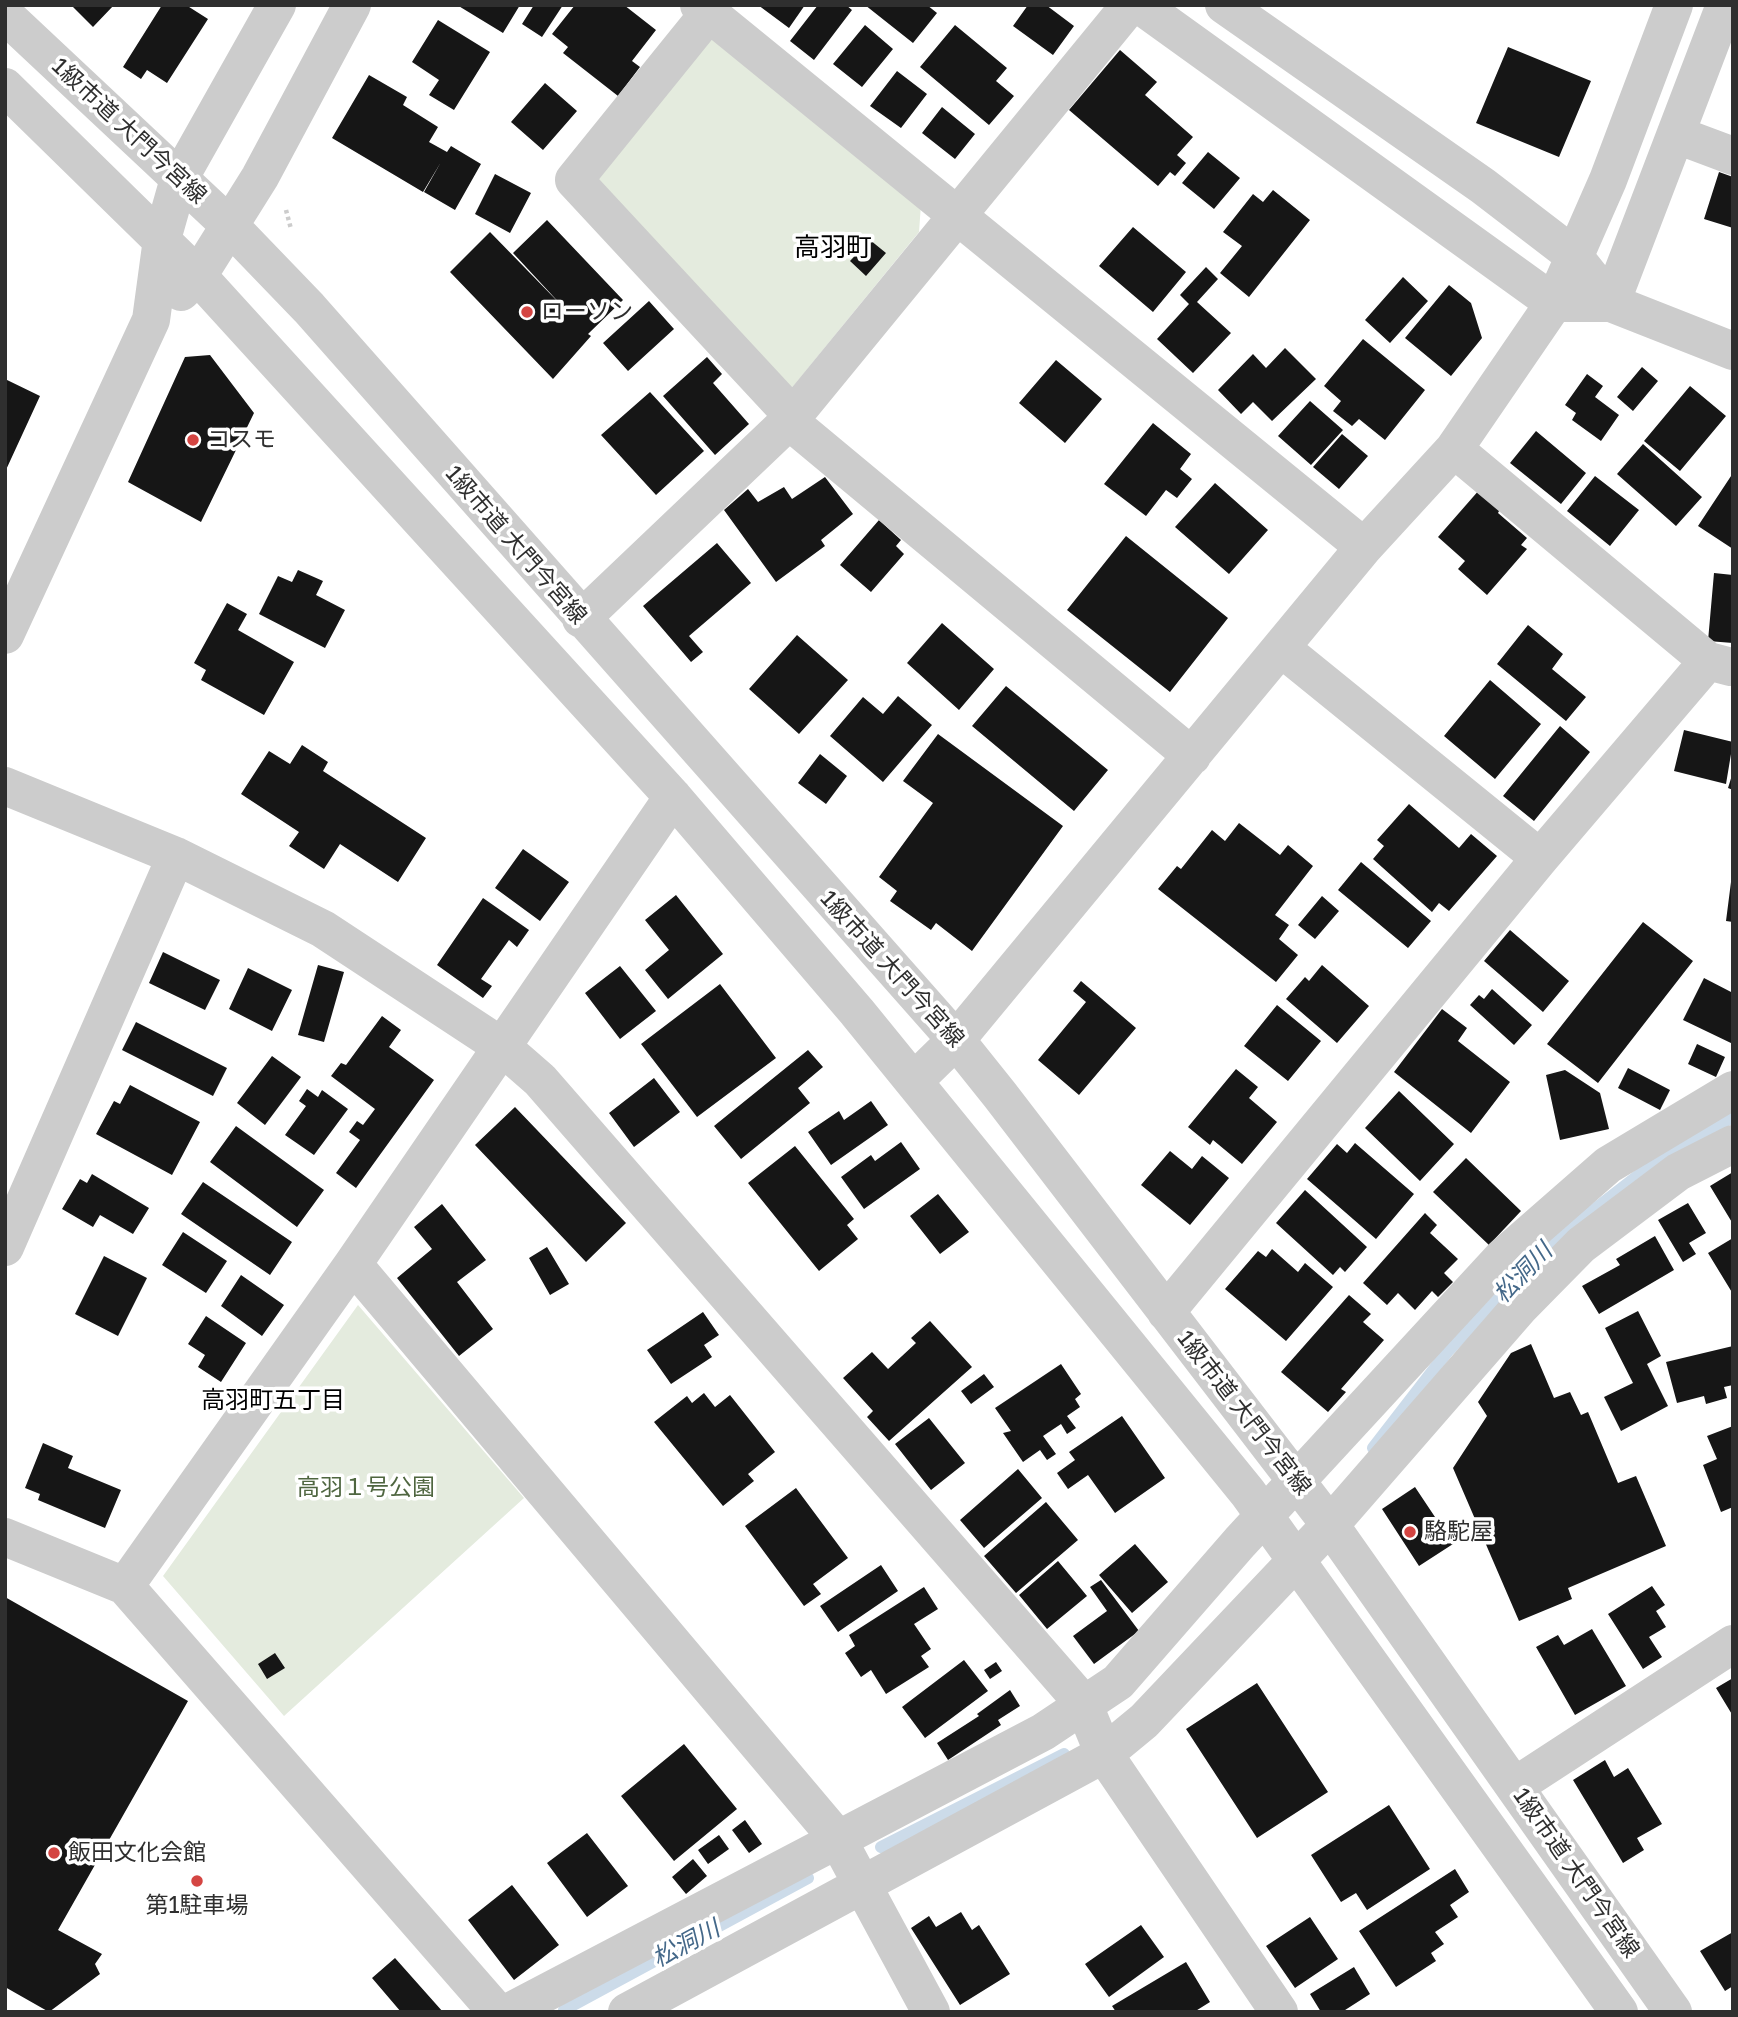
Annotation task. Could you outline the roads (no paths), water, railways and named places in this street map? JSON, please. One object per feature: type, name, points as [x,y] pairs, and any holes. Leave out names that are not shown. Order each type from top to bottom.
[{"type":"street","points":[[5,635],[151,320],[162,239],[179,179],[277,5]]},
{"type":"street","points":[[151,320],[198,276],[230,226],[352,5]]},
{"type":"street","points":[[581,619],[791,418],[1130,5]]},
{"type":"street","points":[[1140,5],[1553,303],[1611,303],[1733,351]]},
{"type":"street","points":[[1224,5],[1483,186],[1573,255],[1611,303]]},
{"type":"street","points":[[914,1081],[956,1040],[1364,547],[1454,449],[1553,303],[1608,180],[1674,5]]},
{"type":"street","points":[[1611,303],[1725,5]]},
{"type":"street","points":[[1192,756],[791,418],[574,180],[704,9],[1364,547]]},
{"type":"street","name":"1級市道 大門今宮線","points":[[5,15],[230,226],[309,308],[581,619],[956,1040],[1330,1525],[1673,2012]]},
{"type":"street","points":[[5,87],[198,276],[673,797],[914,1081],[1248,1493],[1263,1518],[1619,2012]]},
{"type":"street","points":[[1677,135],[1733,156]]},
{"type":"street","points":[[1166,1312],[1540,858],[1721,664],[1454,449]]},
{"type":"street","points":[[1280,648],[1540,858]]},
{"type":"street","points":[[5,786],[176,856],[323,929],[501,1046],[540,1080],[1083,1703],[1104,1754],[1279,2012]]},
{"type":"street","points":[[125,1586],[353,1264],[673,797]]},
{"type":"street","points":[[5,1247],[176,856]]},
{"type":"street","points":[[533,2007],[836,1839],[1043,1732],[1118,1682],[1263,1518],[1504,1256],[1608,1165],[1733,1090]]},
{"type":"street","points":[[627,2012],[1104,1754],[1144,1721],[1330,1525],[1519,1308],[1581,1245],[1678,1172],[1733,1144]]},
{"type":"street","points":[[353,1264],[836,1839],[931,2012]]},
{"type":"street","points":[[5,1537],[125,1586],[497,2012]]},
{"type":"street","points":[[1515,1786],[1733,1644]]},
{"type":"waterway","name":"松洞川","points":[[1373,1448],[1448,1351],[1555,1240],[1671,1150],[1733,1117]]},
{"type":"waterway","name":"松洞川","points":[[881,1847],[1064,1754]]},
{"type":"waterway","name":"松洞川","points":[[564,2010],[808,1878]]},
{"type":"place","name":"ローソン","points":[[527,312]]},
{"type":"place","name":"コスモ","points":[[193,440]]},
{"type":"place","name":"駱駝屋","points":[[1410,1532]]},
{"type":"place","name":"飯田文化会館","points":[[54,1853]]},
{"type":"place","name":"第1駐車場","points":[[197,1881]]},
{"type":"district","name":"高羽町","points":[[833,248]]},
{"type":"district","name":"高羽町五丁目","points":[[273,1400]]},
{"type":"park label","name":"高羽１号公園","points":[[366,1488]]}]
